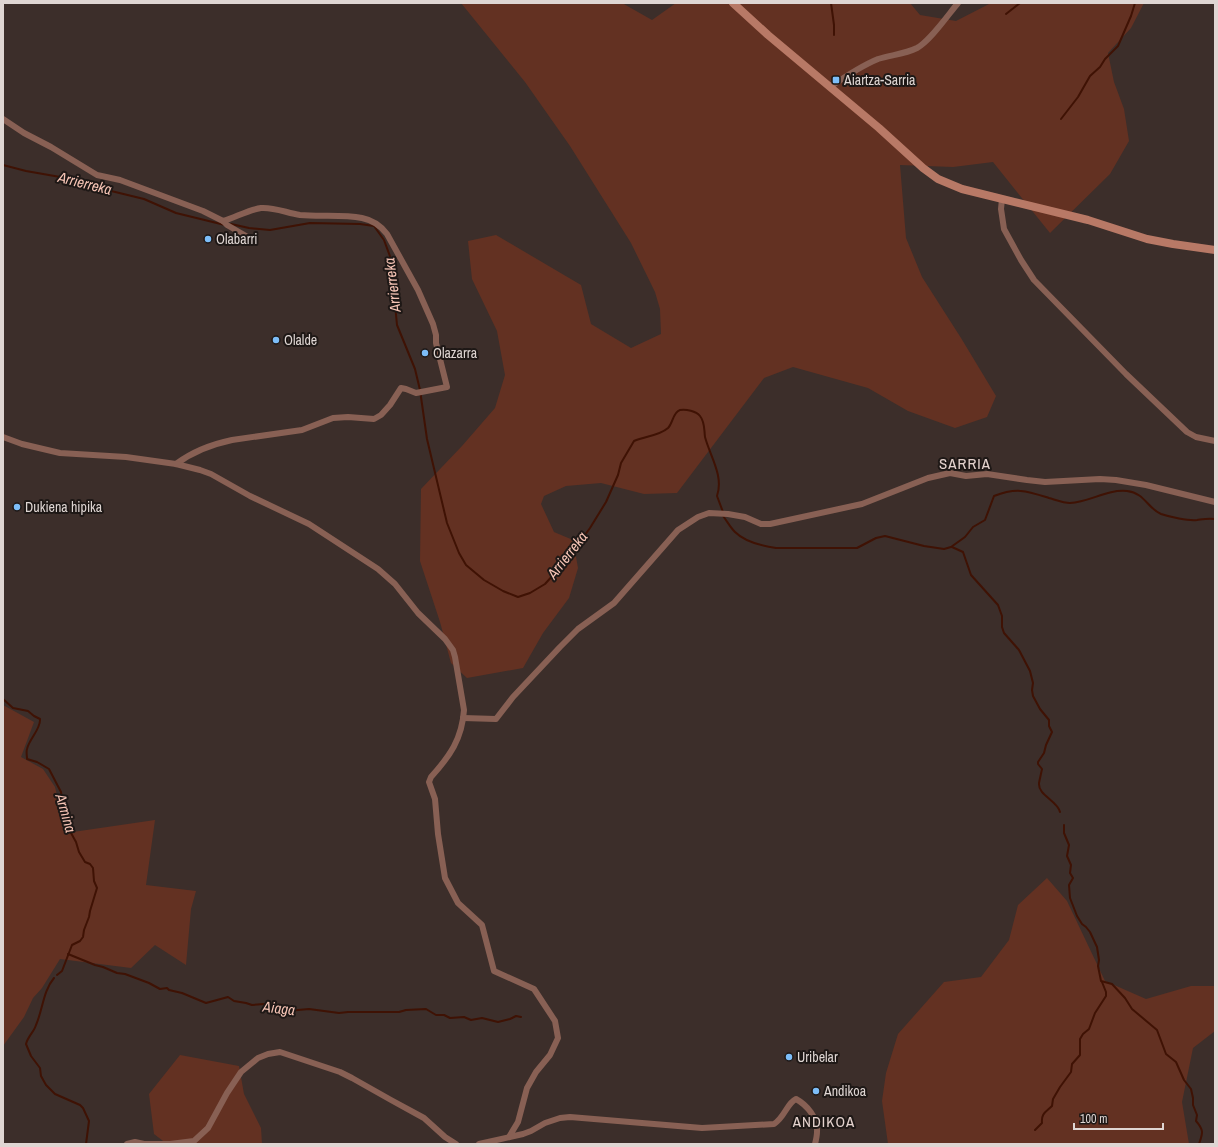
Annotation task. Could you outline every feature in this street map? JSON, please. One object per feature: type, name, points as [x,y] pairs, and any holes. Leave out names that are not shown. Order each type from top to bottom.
[{"type":"street","points":[[733,3],[768,35],[934,177],[948,184],[1088,220],[1157,241],[1215,250]]},
{"type":"street","points":[[830,87],[855,70],[878,59],[903,53],[918,47],[929,38],[958,3]]},
{"type":"street","points":[[3,119],[24,133],[51,147],[97,175],[120,180],[203,211],[246,236]]},
{"type":"street","points":[[1002,199],[1001,209],[1004,229],[1034,280],[1126,374],[1187,432],[1196,437],[1215,441]]},
{"type":"street","points":[[176,464],[186,456],[222,442],[302,430],[333,418],[355,417],[374,419],[381,416],[401,388],[416,392],[439,390],[447,387],[433,324],[418,290],[382,228],[374,222],[362,218],[299,214],[261,208],[222,221]]},
{"type":"street","points":[[3,437],[28,446],[60,453],[126,457],[176,464],[211,474],[250,496],[309,524],[368,562],[395,584],[411,606],[436,629],[453,650],[464,710],[464,718],[453,750],[431,777],[429,782],[435,799],[438,834],[445,878],[458,903],[482,925],[494,971],[534,989],[555,1021],[558,1038],[550,1055],[536,1072],[527,1088],[518,1122],[509,1137]]},
{"type":"street","points":[[464,718],[496,718],[512,697],[578,629],[614,603],[678,530],[698,517],[709,513],[717,515],[730,514],[745,517],[761,524],[770,524],[862,504],[928,478],[950,473],[966,476],[986,474],[1020,480],[1045,482],[1100,479],[1116,480],[1146,485],[1215,502]]},
{"type":"street","points":[[127,1144],[135,1142],[144,1144],[170,1144],[194,1141],[208,1128],[227,1093],[241,1072],[258,1058],[268,1054],[280,1052],[340,1072],[352,1078],[424,1118],[445,1137],[456,1144]]},
{"type":"street","points":[[479,1144],[531,1131],[545,1123],[560,1118],[702,1128],[774,1124],[780,1120],[792,1101],[796,1099],[808,1108],[815,1118],[817,1131],[815,1144]]},
{"type":"shaded area","points":[[461,3],[622,3],[652,20],[676,3],[910,3],[920,15],[956,21],[991,3],[1144,3],[1131,28],[1108,53],[1114,82],[1124,109],[1129,141],[1110,174],[1050,233],[993,162],[953,167],[900,165],[906,238],[922,277],[996,396],[987,417],[955,428],[908,411],[868,388],[793,367],[764,378],[677,493],[644,494],[601,483],[566,486],[544,496],[541,504],[554,532],[573,540],[578,568],[569,598],[543,633],[523,668],[467,678],[451,663],[440,622],[420,561],[421,489],[462,446],[495,408],[505,375],[497,331],[472,279],[468,241],[496,235],[581,285],[591,324],[631,348],[661,334],[660,309],[655,292],[631,243],[570,146],[525,82]]},
{"type":"shaded area","points":[[3,705],[34,722],[21,757],[43,769],[55,787],[66,833],[155,820],[146,885],[196,891],[191,909],[186,965],[155,945],[131,968],[60,959],[42,988],[33,998],[24,1017],[3,1046]]},
{"type":"shaded area","points":[[1047,878],[1067,901],[1105,981],[1146,999],[1191,986],[1215,986],[1215,1031],[1193,1048],[1182,1102],[1189,1144],[888,1144],[882,1101],[886,1073],[898,1034],[944,982],[981,977],[1009,940],[1018,905]]},
{"type":"shaded area","points":[[180,1055],[239,1066],[244,1094],[261,1128],[262,1144],[167,1144],[154,1134],[149,1094]]},
{"type":"waterway","points":[[831,3],[834,35]]},
{"type":"waterway","points":[[1006,14],[1020,3]]},
{"type":"waterway","points":[[1061,119],[1078,97],[1090,76],[1118,46],[1135,3]]},
{"type":"waterway","name":"Arrierreka","points":[[3,165],[26,171],[83,181],[103,189],[144,199],[176,213],[225,225]]},
{"type":"waterway","name":"Arrierreka","points":[[231,224],[249,228],[270,230],[310,223],[360,224],[374,226],[384,240],[391,259],[392,269],[390,288],[395,304],[397,325],[415,369],[420,390],[427,439],[447,523],[459,553],[466,565],[484,580],[503,591],[518,597],[530,593],[545,584],[565,562],[590,528],[606,502],[618,475],[621,463],[634,441],[664,431],[670,426],[676,413],[680,410],[688,410],[696,413],[703,421],[705,437],[718,474],[719,489],[717,496],[723,512]]},
{"type":"waterway","name":"Arrierreka","points":[[723,516],[733,530],[739,535],[760,545],[776,548],[857,548],[876,538],[885,536],[924,546],[944,549],[951,547],[965,537],[973,527],[985,520],[994,496],[1016,491],[1028,492],[1070,503],[1112,492],[1127,491],[1138,495],[1161,514],[1189,520],[1215,519]]},
{"type":"waterway","points":[[952,547],[963,552],[971,575],[998,605],[1002,616],[1002,627],[1004,633],[1019,650],[1030,671],[1033,683],[1033,696],[1040,709],[1049,720],[1049,726],[1052,732],[1044,753],[1038,762],[1042,769],[1039,787],[1044,795],[1055,804],[1060,812]]},
{"type":"waterway","name":"Armina","points":[[3,699],[13,708],[28,711],[40,719],[39,726],[28,745],[27,759],[37,762],[49,769],[61,792],[65,822],[85,862],[90,864],[93,868],[94,881],[97,888],[83,937],[80,941],[72,945],[62,971],[57,975]]},
{"type":"waterway","points":[[1064,825],[1064,833],[1069,845],[1067,856],[1071,865],[1070,873],[1073,878],[1069,885],[1070,898],[1077,916],[1090,932],[1097,947],[1099,960],[1098,966],[1101,981],[1112,984],[1125,998],[1132,1009],[1157,1030],[1166,1054],[1176,1062],[1184,1080],[1191,1089],[1193,1105],[1197,1115],[1196,1121],[1202,1132],[1199,1144]]},
{"type":"waterway","name":"Aiaga","points":[[68,954],[117,973],[125,974],[149,983],[160,989],[167,988],[206,1003],[228,997],[234,1001],[252,1005],[264,1004],[287,1011],[309,1009],[339,1013],[399,1012],[406,1010],[426,1009],[436,1015],[444,1015],[450,1018],[464,1017],[471,1020],[482,1018],[498,1022],[516,1016],[521,1017]]},
{"type":"waterway","name":"Armina","points":[[54,978],[45,994],[35,1027],[26,1044],[31,1056],[40,1068],[41,1076],[46,1085],[55,1094],[80,1105],[83,1108],[89,1121],[86,1144]]},
{"type":"waterway","points":[[1035,1130],[1042,1123],[1043,1115],[1052,1106],[1053,1099],[1071,1072],[1072,1064],[1080,1055],[1080,1039],[1089,1029],[1095,1013],[1106,996],[1102,982]]},
{"type":"place","name":"Aiartza-Sarria","points":[[836,80]]},
{"type":"place","name":"Olabarri","points":[[208,239]]},
{"type":"place","name":"Olalde","points":[[276,340]]},
{"type":"place","name":"Olazarra","points":[[425,353]]},
{"type":"place","name":"Dukiena hipika","points":[[17,507]]},
{"type":"place","name":"Uribelar","points":[[789,1057]]},
{"type":"place","name":"Andikoa","points":[[816,1091]]},
{"type":"district","name":"SARRIA","points":[[965,463]]},
{"type":"district","name":"ANDIKOA","points":[[824,1121]]}]
